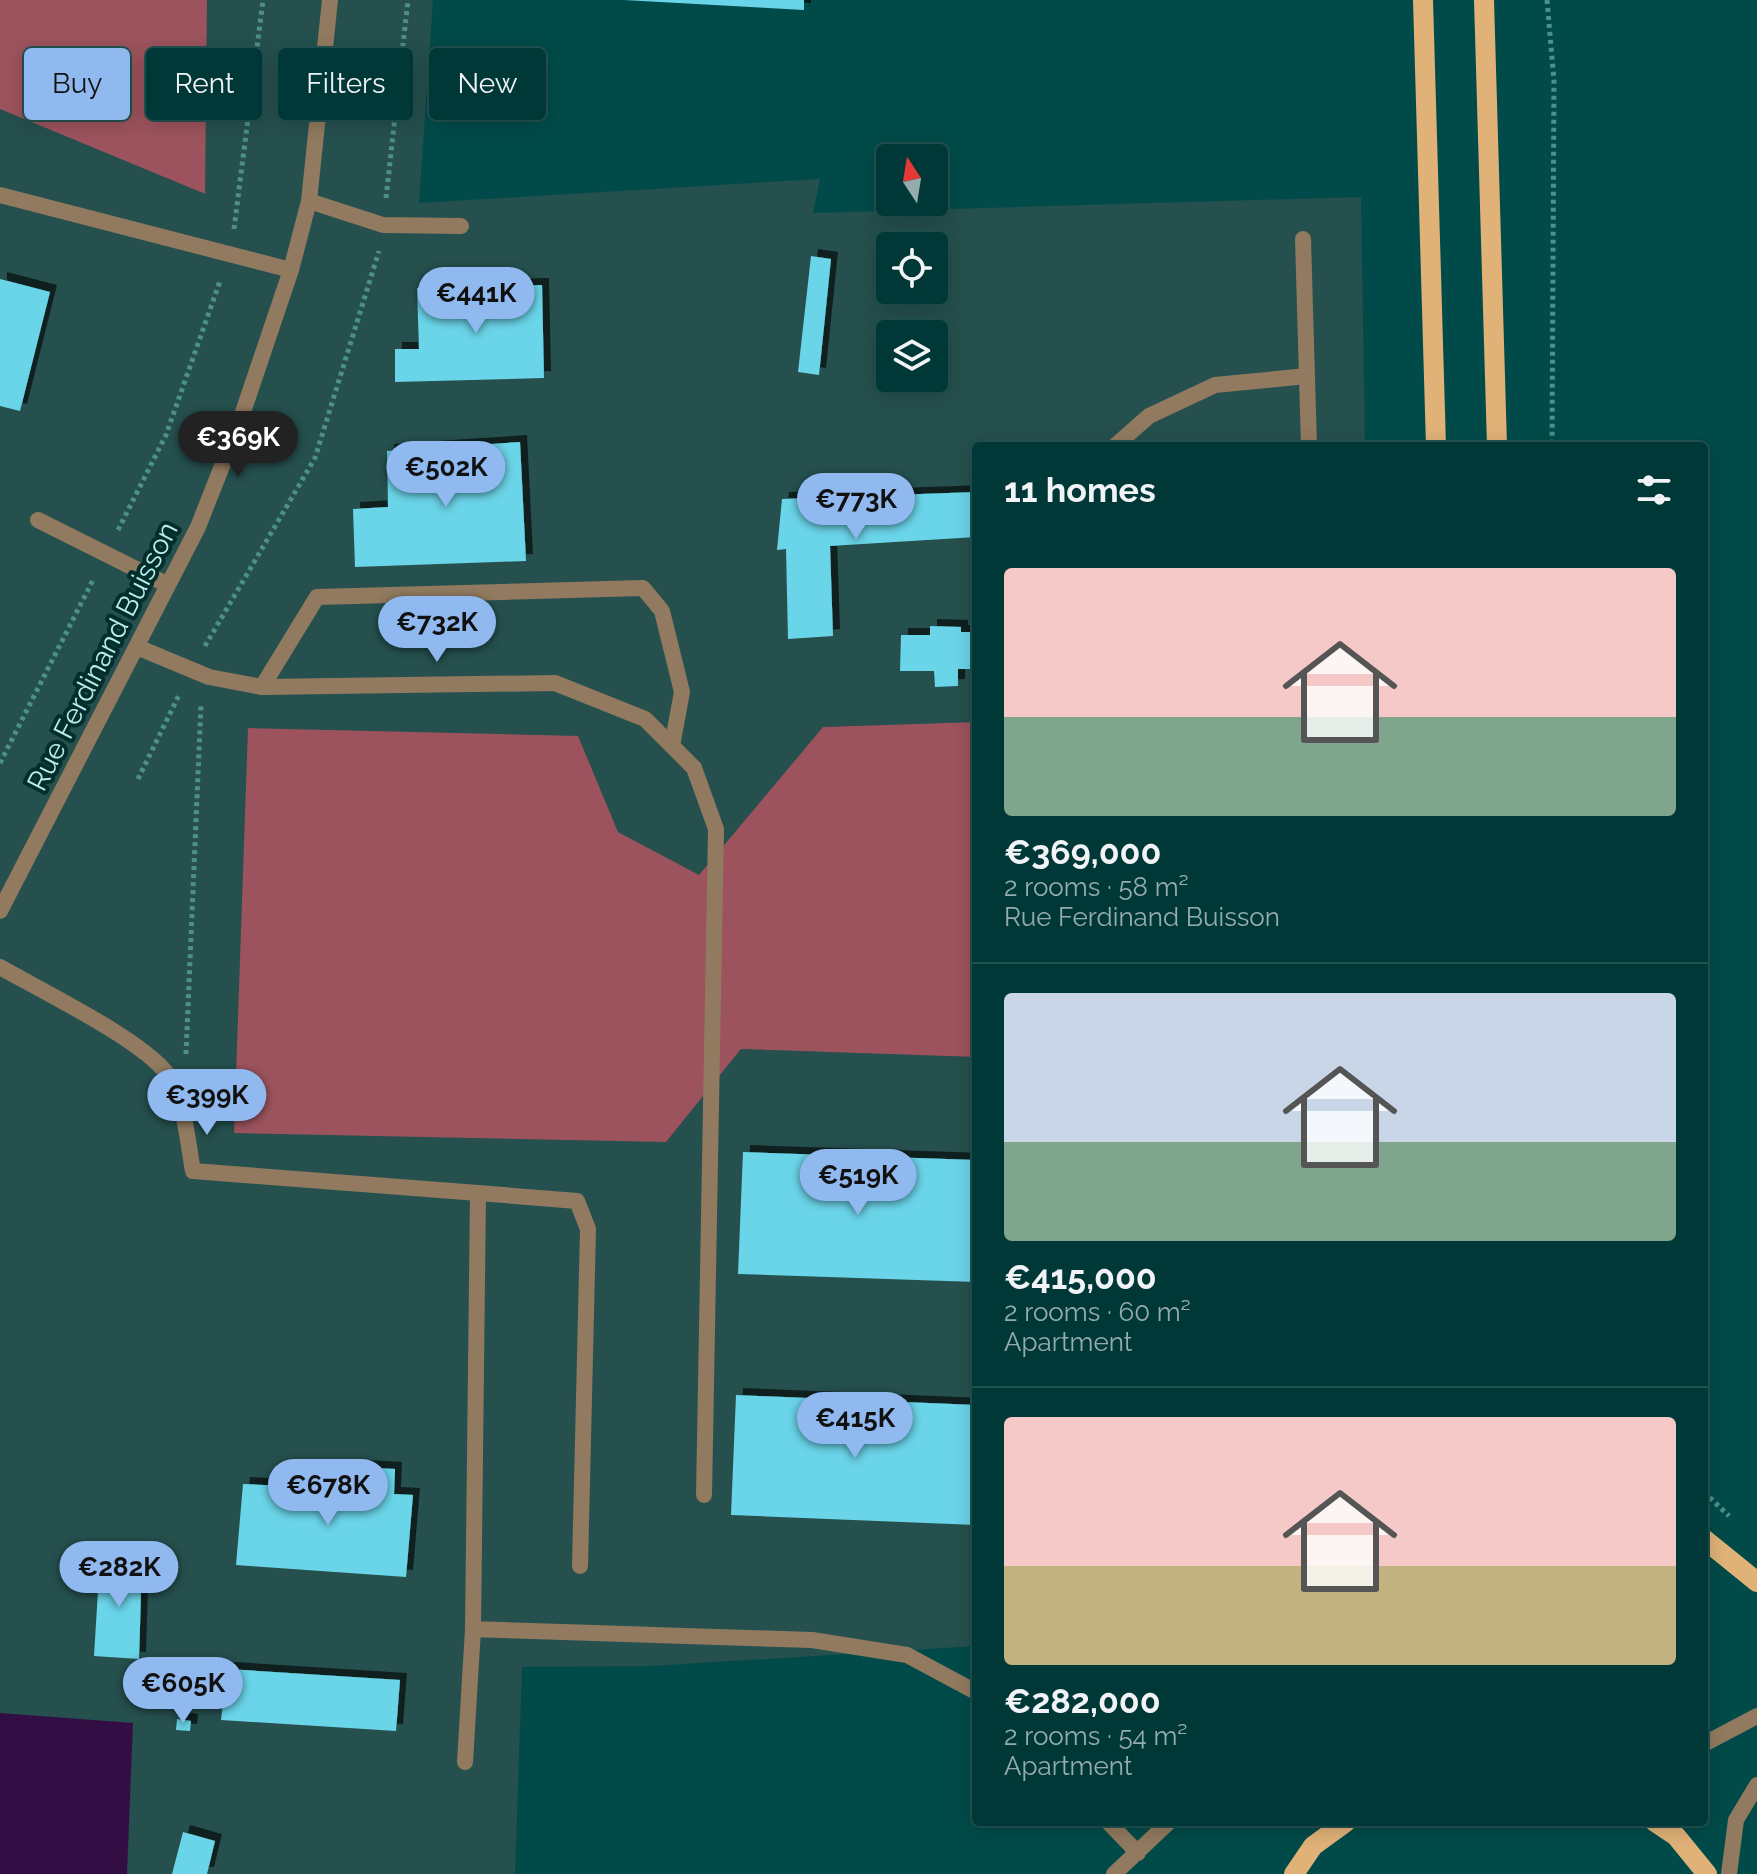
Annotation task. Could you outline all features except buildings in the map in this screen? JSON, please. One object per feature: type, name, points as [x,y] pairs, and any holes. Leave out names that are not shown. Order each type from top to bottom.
[{"type":"main road","points":[[1423,0],[1436,442]]},
{"type":"main road","points":[[1484,0],[1497,442]]},
{"type":"main road","points":[[1708,1542],[1757,1582]]},
{"type":"main road","points":[[1294,1874],[1313,1846],[1340,1826]]},
{"type":"main road","points":[[1661,1826],[1676,1836],[1707,1874]]},
{"type":"street","name":"Rue Ferdinand Buisson","points":[[0,911],[198,527],[230,446],[291,270],[309,201],[330,0]]},
{"type":"street","points":[[0,195],[291,270]]},
{"type":"street","points":[[309,201],[383,225],[461,226]]},
{"type":"street","points":[[1303,239],[1309,442]]},
{"type":"street","points":[[1120,442],[1149,416],[1215,385],[1307,376]]},
{"type":"street","points":[[38,520],[166,584]]},
{"type":"street","points":[[262,687],[317,597],[643,588],[662,611],[682,692],[672,746]]},
{"type":"street","points":[[137,647],[197,672],[262,687],[555,683],[645,719],[694,768],[716,829],[704,1495]]},
{"type":"street","points":[[0,967],[126,1040],[168,1075],[184,1119],[193,1171],[577,1201],[588,1229],[580,1566]]},
{"type":"street","points":[[465,1762],[473,1629],[478,1193]]},
{"type":"street","points":[[473,1629],[812,1640],[907,1655],[972,1690]]},
{"type":"street","points":[[1708,1742],[1757,1716]]},
{"type":"street","points":[[1729,1874],[1736,1820],[1757,1785]]},
{"type":"street","points":[[1112,1826],[1138,1853]]},
{"type":"street","points":[[1114,1874],[1165,1826]]},
{"type":"path","points":[[0,763],[166,435],[229,255],[263,0]]},
{"type":"path","points":[[138,779],[315,458],[378,260],[408,0]]},
{"type":"path","points":[[1547,0],[1554,81],[1552,442]]},
{"type":"path","points":[[186,1055],[197,672]]},
{"type":"shaded area","points":[[0,0],[207,0],[207,48],[146,48],[146,120],[206,120],[205,194],[27,120],[130,120],[130,48],[24,48],[24,119],[0,109]]},
{"type":"shaded area","points":[[207,0],[433,0],[419,203],[820,179],[813,213],[876,211],[876,216],[948,216],[948,209],[1361,197],[1365,442],[972,442],[972,722],[823,727],[699,876],[618,832],[577,736],[666,1142],[741,1049],[972,1057],[972,1646],[651,1666],[522,1667],[515,1874],[0,1874],[0,109],[204,194],[205,120],[262,120],[262,48],[206,48]]},
{"type":"shaded area","points":[[972,722],[972,1057],[741,1049],[666,1142],[234,1133],[248,728],[578,736],[618,832],[699,875],[823,727]]},
{"type":"shaded area","points":[[0,1713],[133,1723],[127,1874],[0,1874]]}]
